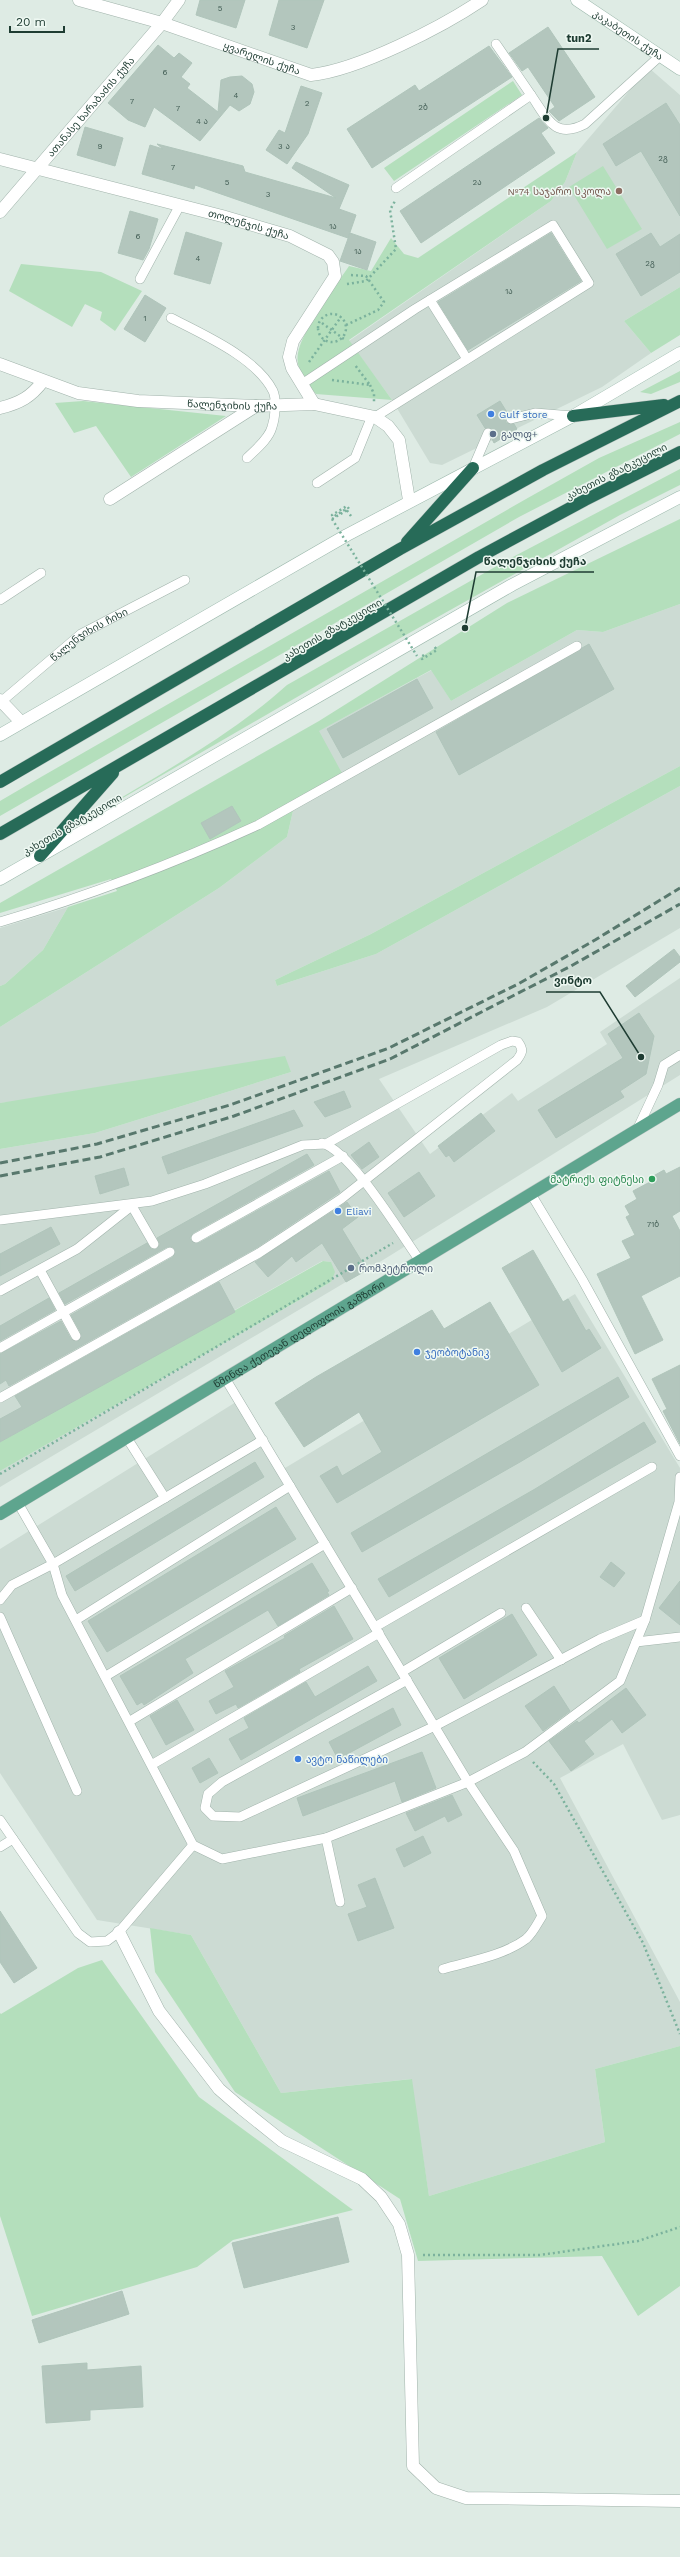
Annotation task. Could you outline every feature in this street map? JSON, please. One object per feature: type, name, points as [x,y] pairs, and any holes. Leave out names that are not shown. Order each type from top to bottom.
[{"type":"highway","points":[[572,416],[676,403]]},
{"type":"highway","points":[[0,782],[400,549],[543,470],[676,403]]},
{"type":"highway","name":"კახეთის გზატკეცილი","points":[[0,834],[479,557],[585,500],[680,452]]},
{"type":"highway","points":[[400,549],[473,468]]},
{"type":"highway","points":[[40,856],[121,764]]},
{"type":"main road","name":"წმინდა ქეთევან დედოფლის გამზირი","points":[[0,1514],[680,1104]]},
{"type":"street","name":"ყვარელის ქუჩა","points":[[79,0],[162,23],[311,76],[328,74],[360,62],[444,23],[482,0]]},
{"type":"street","name":"ათანასე ხარაბაძის ქუჩა","points":[[0,212],[162,23],[179,0]]},
{"type":"street","name":"კაკაბეთის ქუჩა","points":[[577,0],[680,69]]},
{"type":"street","name":"თოლენჯის ქუჩა","points":[[0,158],[37,169],[180,205],[290,236],[322,251],[334,262],[335,276]]},
{"type":"street","points":[[314,404],[304,380],[289,357],[293,341],[315,318],[335,276]]},
{"type":"street","points":[[0,735],[409,500],[572,416],[680,353]]},
{"type":"street","name":"წალენჯიხის ქუჩა","points":[[0,364],[78,393],[138,401],[256,406],[314,404],[374,416],[388,426],[399,440],[409,500]]},
{"type":"street","points":[[0,408],[24,401],[33,394],[43,381]]},
{"type":"street","points":[[110,499],[256,406]]},
{"type":"street","name":"კახეთის გზატკეცილი","points":[[0,879],[512,585],[680,497]]},
{"type":"street","name":"წალენჯიხის ჩიხი","points":[[1,701],[21,722]]},
{"type":"street","points":[[119,1932],[159,2011],[219,2089],[282,2140],[362,2179],[381,2197],[399,2224],[408,2255],[413,2466],[436,2488],[466,2498],[680,2501]]},
{"type":"lane","points":[[496,44],[554,127],[567,131],[574,130],[585,124],[660,56]]},
{"type":"lane","points":[[396,188],[531,96]]},
{"type":"lane","points":[[140,279],[180,205]]},
{"type":"lane","points":[[304,380],[430,300],[553,225],[589,283],[374,416],[355,458],[317,483]]},
{"type":"lane","points":[[430,300],[468,359]]},
{"type":"lane","points":[[171,318],[230,349],[250,365],[273,391],[275,406],[272,428],[247,458]]},
{"type":"lane","points":[[511,419],[535,413],[572,416]]},
{"type":"lane","points":[[473,468],[488,433]]},
{"type":"lane","points":[[0,600],[41,573]]},
{"type":"lane","name":"წალენჯიხის ჩიხი","points":[[1,701],[61,649],[82,634],[185,580]]},
{"type":"lane","points":[[0,922],[124,881],[211,846],[258,825],[577,646]]},
{"type":"lane","points":[[0,1398],[83,1349],[259,1253],[364,1181],[517,1060],[522,1053],[522,1047],[518,1042],[512,1041],[501,1045],[326,1144]]},
{"type":"lane","points":[[638,1130],[658,1085],[664,1065],[680,1055]]},
{"type":"lane","points":[[0,1220],[133,1203],[203,1180],[302,1140],[326,1144],[343,1156],[364,1181],[420,1261]]},
{"type":"lane","points":[[196,1238],[343,1156]]},
{"type":"lane","points":[[531,1194],[553,1228],[680,1456]]},
{"type":"lane","points":[[0,1214],[133,1203]]},
{"type":"lane","points":[[133,1203],[154,1244]]},
{"type":"lane","points":[[0,1291],[78,1249],[133,1203]]},
{"type":"lane","points":[[0,1348],[170,1252]]},
{"type":"lane","points":[[40,1270],[76,1336]]},
{"type":"lane","points":[[225,1378],[468,1782],[514,1851],[542,1916],[526,1939],[500,1952],[443,1969]]},
{"type":"lane","points":[[126,1438],[165,1498]]},
{"type":"lane","points":[[0,1600],[12,1585],[53,1564],[263,1440]]},
{"type":"lane","points":[[153,1764],[652,1467]]},
{"type":"lane","points":[[18,1503],[53,1564],[62,1595],[153,1764],[193,1844],[222,1860],[326,1838],[468,1782],[525,1752],[620,1681],[645,1620],[680,1503],[680,1477]]},
{"type":"lane","points":[[76,1620],[290,1486]]},
{"type":"lane","points":[[106,1676],[325,1544]]},
{"type":"lane","points":[[130,1721],[352,1588]]},
{"type":"lane","points":[[526,1608],[561,1660]]},
{"type":"lane","points":[[501,1613],[404,1676],[222,1782],[208,1794],[205,1808],[213,1816],[240,1817],[435,1726],[600,1639],[645,1620]]},
{"type":"lane","points":[[0,1618],[2,1630],[77,1791]]},
{"type":"lane","points":[[636,1642],[680,1637]]},
{"type":"lane","points":[[0,1820],[78,1933],[90,1942],[107,1940],[119,1932],[193,1844]]},
{"type":"lane","points":[[326,1838],[340,1902]]},
{"type":"lane","points":[[0,1847],[13,1839]]},
{"type":"path","points":[[369,279],[396,249],[390,210],[397,198],[396,188]]},
{"type":"path","points":[[335,276],[363,275],[369,279],[384,302],[382,307],[346,325]]},
{"type":"path","points":[[332,314],[341,317],[346,325],[343,338],[335,343],[324,340],[318,330],[315,318],[332,314]]},
{"type":"path","points":[[341,317],[311,358],[304,380],[370,385],[347,354]]},
{"type":"path","points":[[315,318],[343,338]]},
{"type":"path","points":[[351,516],[349,512],[346,509],[333,517],[332,515],[347,506],[349,509],[344,512],[332,519],[417,656]]},
{"type":"path","points":[[0,1474],[402,1237]]},
{"type":"path","points":[[525,1752],[554,1784],[643,1943],[680,2034]]},
{"type":"path","points":[[408,2255],[540,2255],[638,2241],[680,2227]]},
{"type":"shaded area","points":[[649,68],[680,95],[680,287],[624,321],[651,353],[602,387],[442,465],[430,463],[392,400],[349,341],[551,201],[565,182],[577,152]]},
{"type":"shaded area","points":[[680,604],[680,766],[371,934],[275,980],[277,986],[376,954],[680,786],[680,928],[547,1007],[379,1079],[430,1154],[512,1093],[518,1101],[607,1044],[600,1032],[680,978],[680,1075],[383,1260],[0,1487],[0,1471],[331,1282],[331,1262],[322,1261],[0,1442],[0,1149],[95,1133],[291,1072],[0,1103],[0,1027],[219,888],[287,837],[295,802],[318,731],[432,670],[451,701],[577,630],[603,632]]},
{"type":"shaded area","points":[[68,907],[43,950],[5,984],[0,986],[0,928]]},
{"type":"shaded area","name":"ავტო ნაწილები","points":[[575,1294],[680,1468],[680,1815],[662,1820],[623,1744],[560,1778],[680,2002],[680,2046],[595,2069],[605,2142],[429,2196],[411,2079],[281,2093],[191,1935],[97,1920],[0,1773],[0,1549],[236,1402],[280,1471]]},
{"type":"green space","points":[[513,81],[522,95],[394,181],[384,168]]},
{"type":"green space","points":[[577,152],[565,182],[551,201],[349,340],[392,400],[316,394],[302,375],[298,365],[298,353],[312,321],[349,266],[371,271],[391,238],[404,254],[418,258]]},
{"type":"green space","points":[[603,166],[642,229],[607,249],[569,187]]},
{"type":"green space","points":[[21,264],[101,272],[142,291],[115,331],[100,320],[102,312],[85,304],[72,327],[9,291]]},
{"type":"green space","points":[[680,287],[680,335],[651,353],[624,321]]},
{"type":"green space","points":[[680,371],[680,382],[651,394],[640,392]]},
{"type":"green space","points":[[83,401],[226,416],[131,477],[96,426],[74,433],[55,403]]},
{"type":"green space","points":[[680,422],[680,434],[519,517],[0,816],[0,801],[41,777],[599,458]]},
{"type":"green space","points":[[680,469],[680,485],[620,515],[354,664],[83,821],[188,757],[240,723],[287,685],[511,558]]},
{"type":"green space","points":[[680,519],[680,604],[603,632],[577,630],[451,701],[431,670],[319,731],[343,775],[295,802],[287,837],[219,888],[0,1027],[0,986],[5,984],[43,950],[68,907],[117,891],[111,879],[0,913],[0,903],[319,721],[507,603]]},
{"type":"green space","points":[[680,766],[680,786],[376,954],[277,986],[275,980],[371,934]]},
{"type":"green space","points":[[285,1056],[291,1072],[95,1133],[0,1149],[0,1103]]},
{"type":"green space","points":[[323,1261],[331,1262],[335,1272],[331,1282],[0,1471],[0,1442]]},
{"type":"green space","points":[[150,1928],[191,1935],[281,2093],[412,2079],[429,2196],[605,2142],[595,2069],[680,2046],[680,2286],[638,2316],[602,2256],[418,2261],[400,2199],[235,2092],[155,1972]]},
{"type":"green space","points":[[102,1960],[199,2097],[353,2210],[233,2240],[197,2267],[32,2316],[0,2216],[0,2013],[1,2014],[78,1968]]},
{"type":"building","points":[[200,0],[245,0],[236,28],[196,15]]},
{"type":"building","points":[[279,0],[324,0],[307,48],[269,35]]},
{"type":"building","points":[[548,27],[595,97],[559,121],[549,111],[555,107],[528,67],[522,71],[509,53]]},
{"type":"building","points":[[158,45],[174,58],[179,53],[192,63],[181,77],[190,84],[187,88],[218,112],[221,80],[230,77],[242,76],[252,84],[254,92],[250,104],[239,111],[230,105],[200,141],[154,107],[145,127],[128,120],[108,103]]},
{"type":"building","points":[[489,46],[512,77],[372,168],[347,129],[415,85],[419,91]]},
{"type":"building","points":[[301,86],[322,93],[308,134],[287,164],[266,150],[279,130],[285,133]]},
{"type":"building","points":[[666,103],[680,125],[680,216],[641,151],[616,166],[603,144]]},
{"type":"building","points":[[539,118],[548,128],[541,133],[555,153],[421,243],[400,211]]},
{"type":"building","points":[[85,127],[123,138],[115,166],[77,155]]},
{"type":"building","points":[[157,144],[243,166],[245,172],[336,198],[292,168],[296,162],[349,185],[339,209],[356,215],[348,238],[195,185],[194,189],[142,174],[150,145],[163,149]]},
{"type":"building","points":[[130,211],[158,219],[149,249],[143,260],[118,253]]},
{"type":"building","points":[[186,232],[222,243],[210,284],[174,274]]},
{"type":"building","points":[[350,233],[376,242],[367,270],[340,261]]},
{"type":"building","points":[[551,233],[581,281],[468,350],[438,302]]},
{"type":"building","points":[[651,233],[660,247],[680,234],[680,272],[641,296],[616,254]]},
{"type":"building","points":[[145,295],[166,308],[145,342],[124,329]]},
{"type":"building","points":[[500,401],[508,414],[505,418],[506,423],[514,424],[517,429],[494,443],[492,439],[493,430],[485,428],[477,415]]},
{"type":"building","points":[[589,644],[614,689],[459,775],[436,732]]},
{"type":"building","points":[[417,679],[433,708],[343,758],[327,729]]},
{"type":"building","points":[[232,806],[241,821],[210,839],[201,823]]},
{"type":"building","points":[[674,949],[680,957],[680,962],[635,997],[626,986]]},
{"type":"building","points":[[639,1013],[654,1036],[646,1074],[620,1091],[624,1097],[556,1138],[538,1110],[623,1058],[608,1034]]},
{"type":"building","points":[[344,1091],[351,1107],[325,1117],[314,1102]]},
{"type":"building","points":[[294,1110],[303,1126],[168,1174],[162,1157]]},
{"type":"building","points":[[481,1113],[495,1131],[454,1162],[449,1155],[446,1157],[438,1146]]},
{"type":"building","points":[[369,1142],[379,1157],[362,1169],[351,1155]]},
{"type":"building","points":[[307,1154],[314,1165],[193,1233],[190,1238],[191,1241],[199,1243],[329,1171],[340,1192],[256,1248],[9,1386],[6,1380],[0,1384],[0,1354],[61,1321],[71,1339],[79,1341],[81,1333],[71,1315],[173,1257],[175,1249],[173,1247],[167,1247],[65,1304],[59,1293],[147,1243],[151,1249],[157,1249],[160,1244],[157,1238]]},
{"type":"building","points":[[680,1167],[680,1211],[672,1216],[680,1231],[680,1276],[641,1296],[663,1340],[635,1354],[597,1274],[631,1258],[622,1241],[635,1235],[626,1217],[630,1215],[625,1206],[637,1199],[633,1191],[650,1182],[648,1179],[664,1170],[666,1174]]},
{"type":"building","points":[[124,1168],[129,1185],[100,1194],[95,1176]]},
{"type":"building","points":[[419,1172],[435,1196],[404,1217],[388,1193]]},
{"type":"building","points":[[347,1202],[358,1217],[342,1229],[367,1270],[346,1282],[322,1243],[296,1262],[292,1256],[268,1277],[255,1262]]},
{"type":"building","points":[[51,1227],[60,1244],[0,1276],[0,1254]]},
{"type":"building","points":[[533,1250],[563,1302],[568,1299],[586,1331],[589,1329],[601,1348],[562,1372],[502,1268]]},
{"type":"building","points":[[219,1282],[235,1312],[0,1442],[0,1419],[22,1407],[15,1396]]},
{"type":"building","points":[[49,1298],[55,1310],[0,1341],[0,1326]]},
{"type":"building","points":[[490,1302],[539,1385],[337,1503],[320,1476],[337,1466],[342,1476],[382,1452],[359,1412],[304,1447],[275,1403],[316,1377],[432,1310],[444,1329]]},
{"type":"building","points":[[680,1365],[680,1444],[663,1411],[667,1409],[652,1379]]},
{"type":"building","points":[[618,1377],[629,1397],[520,1462],[362,1552],[351,1533]]},
{"type":"building","points":[[644,1422],[656,1442],[389,1597],[378,1579],[535,1489]]},
{"type":"building","points":[[255,1462],[264,1477],[75,1591],[66,1576]]},
{"type":"building","points":[[276,1507],[296,1539],[107,1652],[88,1621]]},
{"type":"building","points":[[611,1562],[625,1573],[614,1587],[600,1577]]},
{"type":"building","points":[[312,1563],[329,1591],[327,1592],[329,1595],[278,1626],[268,1610],[185,1659],[193,1673],[144,1705],[142,1702],[137,1705],[120,1676]]},
{"type":"building","points":[[680,1581],[680,1625],[659,1608]]},
{"type":"building","points":[[334,1606],[353,1639],[299,1669],[300,1672],[238,1708],[236,1704],[216,1714],[209,1701],[234,1687],[225,1671],[285,1638],[284,1636]]},
{"type":"building","points":[[512,1614],[537,1655],[464,1699],[439,1658]]},
{"type":"building","points":[[368,1666],[377,1681],[241,1760],[229,1739],[249,1728],[244,1718],[306,1682],[315,1697]]},
{"type":"building","points":[[554,1686],[570,1711],[543,1731],[525,1706]]},
{"type":"building","points":[[626,1688],[646,1715],[622,1733],[612,1719],[584,1741],[594,1754],[571,1771],[549,1741],[577,1721],[579,1723]]},
{"type":"building","points":[[177,1700],[194,1730],[166,1745],[150,1716]]},
{"type":"building","points":[[393,1708],[401,1725],[338,1759],[329,1742]]},
{"type":"building","points":[[422,1752],[436,1788],[402,1802],[395,1781],[303,1816],[297,1798]]},
{"type":"building","points":[[209,1758],[218,1773],[200,1783],[192,1768]]},
{"type":"building","points":[[452,1795],[462,1815],[448,1822],[445,1816],[415,1831],[406,1813]]},
{"type":"building","points":[[423,1836],[431,1853],[404,1867],[396,1849]]},
{"type":"building","points":[[375,1878],[394,1928],[358,1941],[348,1914],[367,1907],[358,1885]]},
{"type":"building","points":[[0,1911],[37,1968],[14,1983],[0,1962]]},
{"type":"building","points":[[338,2217],[349,2262],[244,2288],[232,2243]]},
{"type":"building","points":[[122,2291],[129,2314],[39,2343],[32,2320]]},
{"type":"building","points":[[87,2363],[87,2370],[141,2366],[143,2407],[90,2410],[90,2420],[46,2423],[42,2366]]},
{"type":"railway","points":[[0,1163],[97,1144],[230,1105],[389,1048],[518,984],[595,940],[680,888]]},
{"type":"railway","points":[[0,1176],[100,1157],[234,1116],[390,1059],[571,966],[680,904]]},
{"type":"place","name":"tun2","points":[[546,118]]},
{"type":"place","name":"№74 საჯარო სკოლა","points":[[619,191]]},
{"type":"place","name":"Gulf store","points":[[491,414]]},
{"type":"place","name":"გალფ+","points":[[493,434]]},
{"type":"place","name":"წალენჯიხის ქუჩა","points":[[465,628]]},
{"type":"place","name":"ვინტო","points":[[641,1057]]},
{"type":"place","name":"მატრიქს ფიტნესი","points":[[652,1179]]},
{"type":"place","name":"Eliavi","points":[[338,1211]]},
{"type":"place","name":"რომპეტროლი","points":[[351,1268]]},
{"type":"place","name":"ჯეობოტანიკ","points":[[417,1352]]},
{"type":"place","name":"ავტო ნაწილები","points":[[298,1759]]}]
